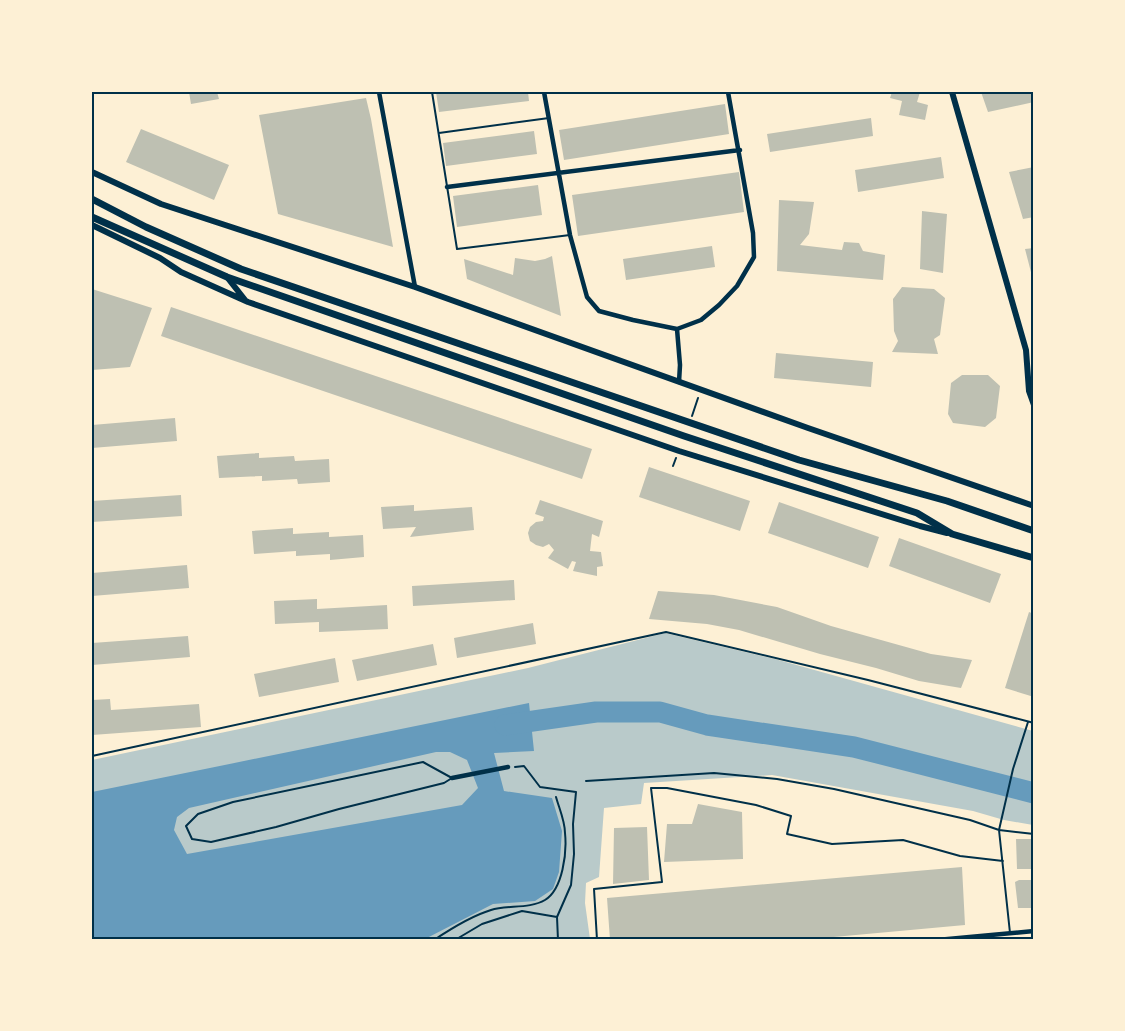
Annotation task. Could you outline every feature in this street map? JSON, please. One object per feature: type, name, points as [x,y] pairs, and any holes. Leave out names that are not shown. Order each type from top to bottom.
[{"type":"main road","points":[[92,199],[146,227],[241,269],[799,460],[947,501],[1034,531]]},
{"type":"main road","points":[[92,217],[227,277],[673,432],[917,513],[952,534],[1034,558]]},
{"type":"street","points":[[380,92],[415,287]]},
{"type":"street","points":[[544,92],[570,235],[587,297],[599,310],[677,329],[701,320],[719,305],[737,286],[754,257],[753,233],[740,150],[728,92]]},
{"type":"street","points":[[952,92],[1026,350],[1029,391],[1034,405]]},
{"type":"street","points":[[447,188],[740,150]]},
{"type":"street","points":[[92,172],[161,204],[415,287],[808,428],[1034,506]]},
{"type":"street","points":[[92,225],[160,258],[181,272],[248,303],[679,451],[952,534]]},
{"type":"street","points":[[227,277],[248,303]]},
{"type":"street","points":[[677,329],[679,382]]},
{"type":"street","points":[[1026,350],[1034,362]]},
{"type":"street","points":[[452,778],[508,767]]},
{"type":"street","points":[[937,939],[1034,931]]},
{"type":"lane","points":[[432,92],[457,249],[570,235]]},
{"type":"lane","points":[[438,133],[549,118]]},
{"type":"lane","points":[[92,756],[666,632],[856,677],[1034,723]]},
{"type":"lane","points":[[1010,933],[999,830],[1013,769],[1028,722]]},
{"type":"lane","points":[[586,781],[714,773],[777,779],[936,812],[999,830],[1034,834]]},
{"type":"lane","points":[[597,939],[594,889],[662,882],[651,788],[668,788],[756,805],[791,816],[787,834],[832,844],[903,840],[960,856],[1003,861]]},
{"type":"path","points":[[423,762],[452,778],[444,783],[211,842],[192,839],[186,826],[198,814],[233,802],[423,762]]},
{"type":"path","points":[[508,767],[524,766],[540,788],[576,792],[571,885],[557,917],[558,939]]},
{"type":"path","points":[[434,939],[455,926],[492,909],[521,906],[544,900],[557,888],[564,861],[566,831],[556,797]]},
{"type":"path","points":[[521,906],[522,911]]},
{"type":"path","points":[[455,939],[482,924],[522,911],[557,917]]},
{"type":"shaded area","points":[[665,633],[775,659],[1033,731],[1033,825],[973,811],[772,775],[644,783],[641,804],[604,808],[599,877],[586,883],[585,903],[590,939],[92,939],[92,760],[528,668]]},
{"type":"water","points":[[529,703],[534,751],[494,753],[504,791],[552,798],[562,831],[559,872],[553,889],[535,901],[493,904],[425,939],[93,939],[92,792]],"holes":[[[436,752],[450,752],[467,760],[478,788],[462,805],[187,854],[174,830],[177,817],[189,808]]]},
{"type":"building","points":[[189,92],[217,92],[219,99],[191,104]]},
{"type":"building","points":[[436,92],[528,92],[529,101],[439,112]]},
{"type":"building","points":[[892,92],[920,92],[917,102],[928,105],[925,120],[899,115],[902,101],[890,98]]},
{"type":"building","points":[[981,92],[1034,92],[1034,102],[988,112]]},
{"type":"building","points":[[366,98],[393,247],[278,214],[259,115]]},
{"type":"building","points":[[725,104],[729,134],[564,160],[559,130]]},
{"type":"building","points":[[871,118],[873,136],[770,152],[767,134]]},
{"type":"building","points":[[141,129],[229,165],[214,200],[126,162]]},
{"type":"building","points":[[534,131],[537,154],[446,166],[443,143]]},
{"type":"building","points":[[941,157],[944,178],[858,192],[855,170]]},
{"type":"building","points":[[1034,167],[1034,217],[1023,219],[1009,172]]},
{"type":"building","points":[[739,172],[744,212],[578,236],[572,195]]},
{"type":"building","points":[[538,185],[542,215],[457,227],[453,196]]},
{"type":"building","points":[[779,200],[814,202],[809,234],[800,245],[842,250],[844,242],[859,243],[863,251],[885,255],[883,280],[777,271]]},
{"type":"building","points":[[922,211],[947,214],[943,273],[920,269]]},
{"type":"building","points":[[712,246],[715,267],[626,280],[623,259]]},
{"type":"building","points":[[1034,248],[1034,280],[1033,280],[1025,249]]},
{"type":"building","points":[[552,256],[561,316],[467,279],[464,259],[513,275],[515,258],[535,261]]},
{"type":"building","points":[[902,287],[934,289],[945,298],[940,335],[934,339],[938,354],[892,352],[898,341],[894,331],[893,299]]},
{"type":"building","points":[[92,289],[152,308],[130,367],[92,370]]},
{"type":"building","points":[[171,307],[592,449],[582,479],[161,336]]},
{"type":"building","points":[[776,353],[873,362],[871,387],[774,378]]},
{"type":"building","points":[[962,375],[988,375],[1000,386],[996,418],[985,427],[953,423],[948,414],[951,383]]},
{"type":"building","points":[[175,418],[177,441],[92,448],[92,425]]},
{"type":"building","points":[[259,453],[259,458],[294,456],[295,461],[329,459],[330,482],[298,484],[297,479],[262,481],[262,476],[219,478],[217,456]]},
{"type":"building","points":[[649,467],[750,501],[740,531],[639,497]]},
{"type":"building","points":[[181,495],[182,516],[92,522],[92,501]]},
{"type":"building","points":[[540,500],[603,521],[599,537],[592,534],[590,551],[601,552],[603,566],[597,567],[597,576],[573,571],[576,562],[572,561],[568,569],[548,558],[554,550],[549,544],[543,547],[530,541],[528,533],[530,527],[536,522],[543,521],[544,517],[535,514]]},
{"type":"building","points":[[779,502],[879,537],[868,568],[768,533]]},
{"type":"building","points":[[414,505],[414,511],[472,507],[474,530],[410,537],[416,527],[383,529],[381,507]]},
{"type":"building","points":[[293,528],[293,534],[329,532],[329,537],[363,535],[364,557],[330,560],[330,554],[296,556],[296,551],[254,554],[252,531]]},
{"type":"building","points":[[899,538],[1001,574],[990,603],[889,566]]},
{"type":"building","points":[[187,565],[189,588],[92,596],[92,573]]},
{"type":"building","points":[[514,580],[515,600],[413,606],[412,586]]},
{"type":"building","points":[[658,591],[714,595],[777,607],[831,626],[931,654],[972,660],[961,688],[919,681],[739,630],[707,624],[649,619]]},
{"type":"building","points":[[317,599],[317,609],[387,605],[388,629],[319,632],[319,622],[275,624],[274,601]]},
{"type":"building","points":[[1029,612],[1034,614],[1034,697],[1005,688]]},
{"type":"building","points":[[533,623],[536,644],[457,658],[454,638]]},
{"type":"building","points":[[188,636],[190,657],[92,665],[92,643]]},
{"type":"building","points":[[433,644],[437,665],[357,681],[352,660]]},
{"type":"building","points":[[335,658],[339,682],[259,697],[254,674]]},
{"type":"building","points":[[110,699],[111,710],[199,704],[201,727],[92,735],[92,700]]},
{"type":"building","points":[[698,804],[742,812],[743,859],[664,862],[667,824],[692,824]]},
{"type":"building","points":[[647,827],[649,880],[613,884],[614,828]]},
{"type":"building","points":[[1016,839],[1034,839],[1034,869],[1017,869]]},
{"type":"building","points":[[962,867],[965,925],[801,940],[610,940],[607,898]]},
{"type":"building","points":[[1034,880],[1034,908],[1018,908],[1015,882]]},
{"type":"waterway","points":[[505,725],[596,712],[660,712],[707,725],[854,747],[1034,793]]}]
